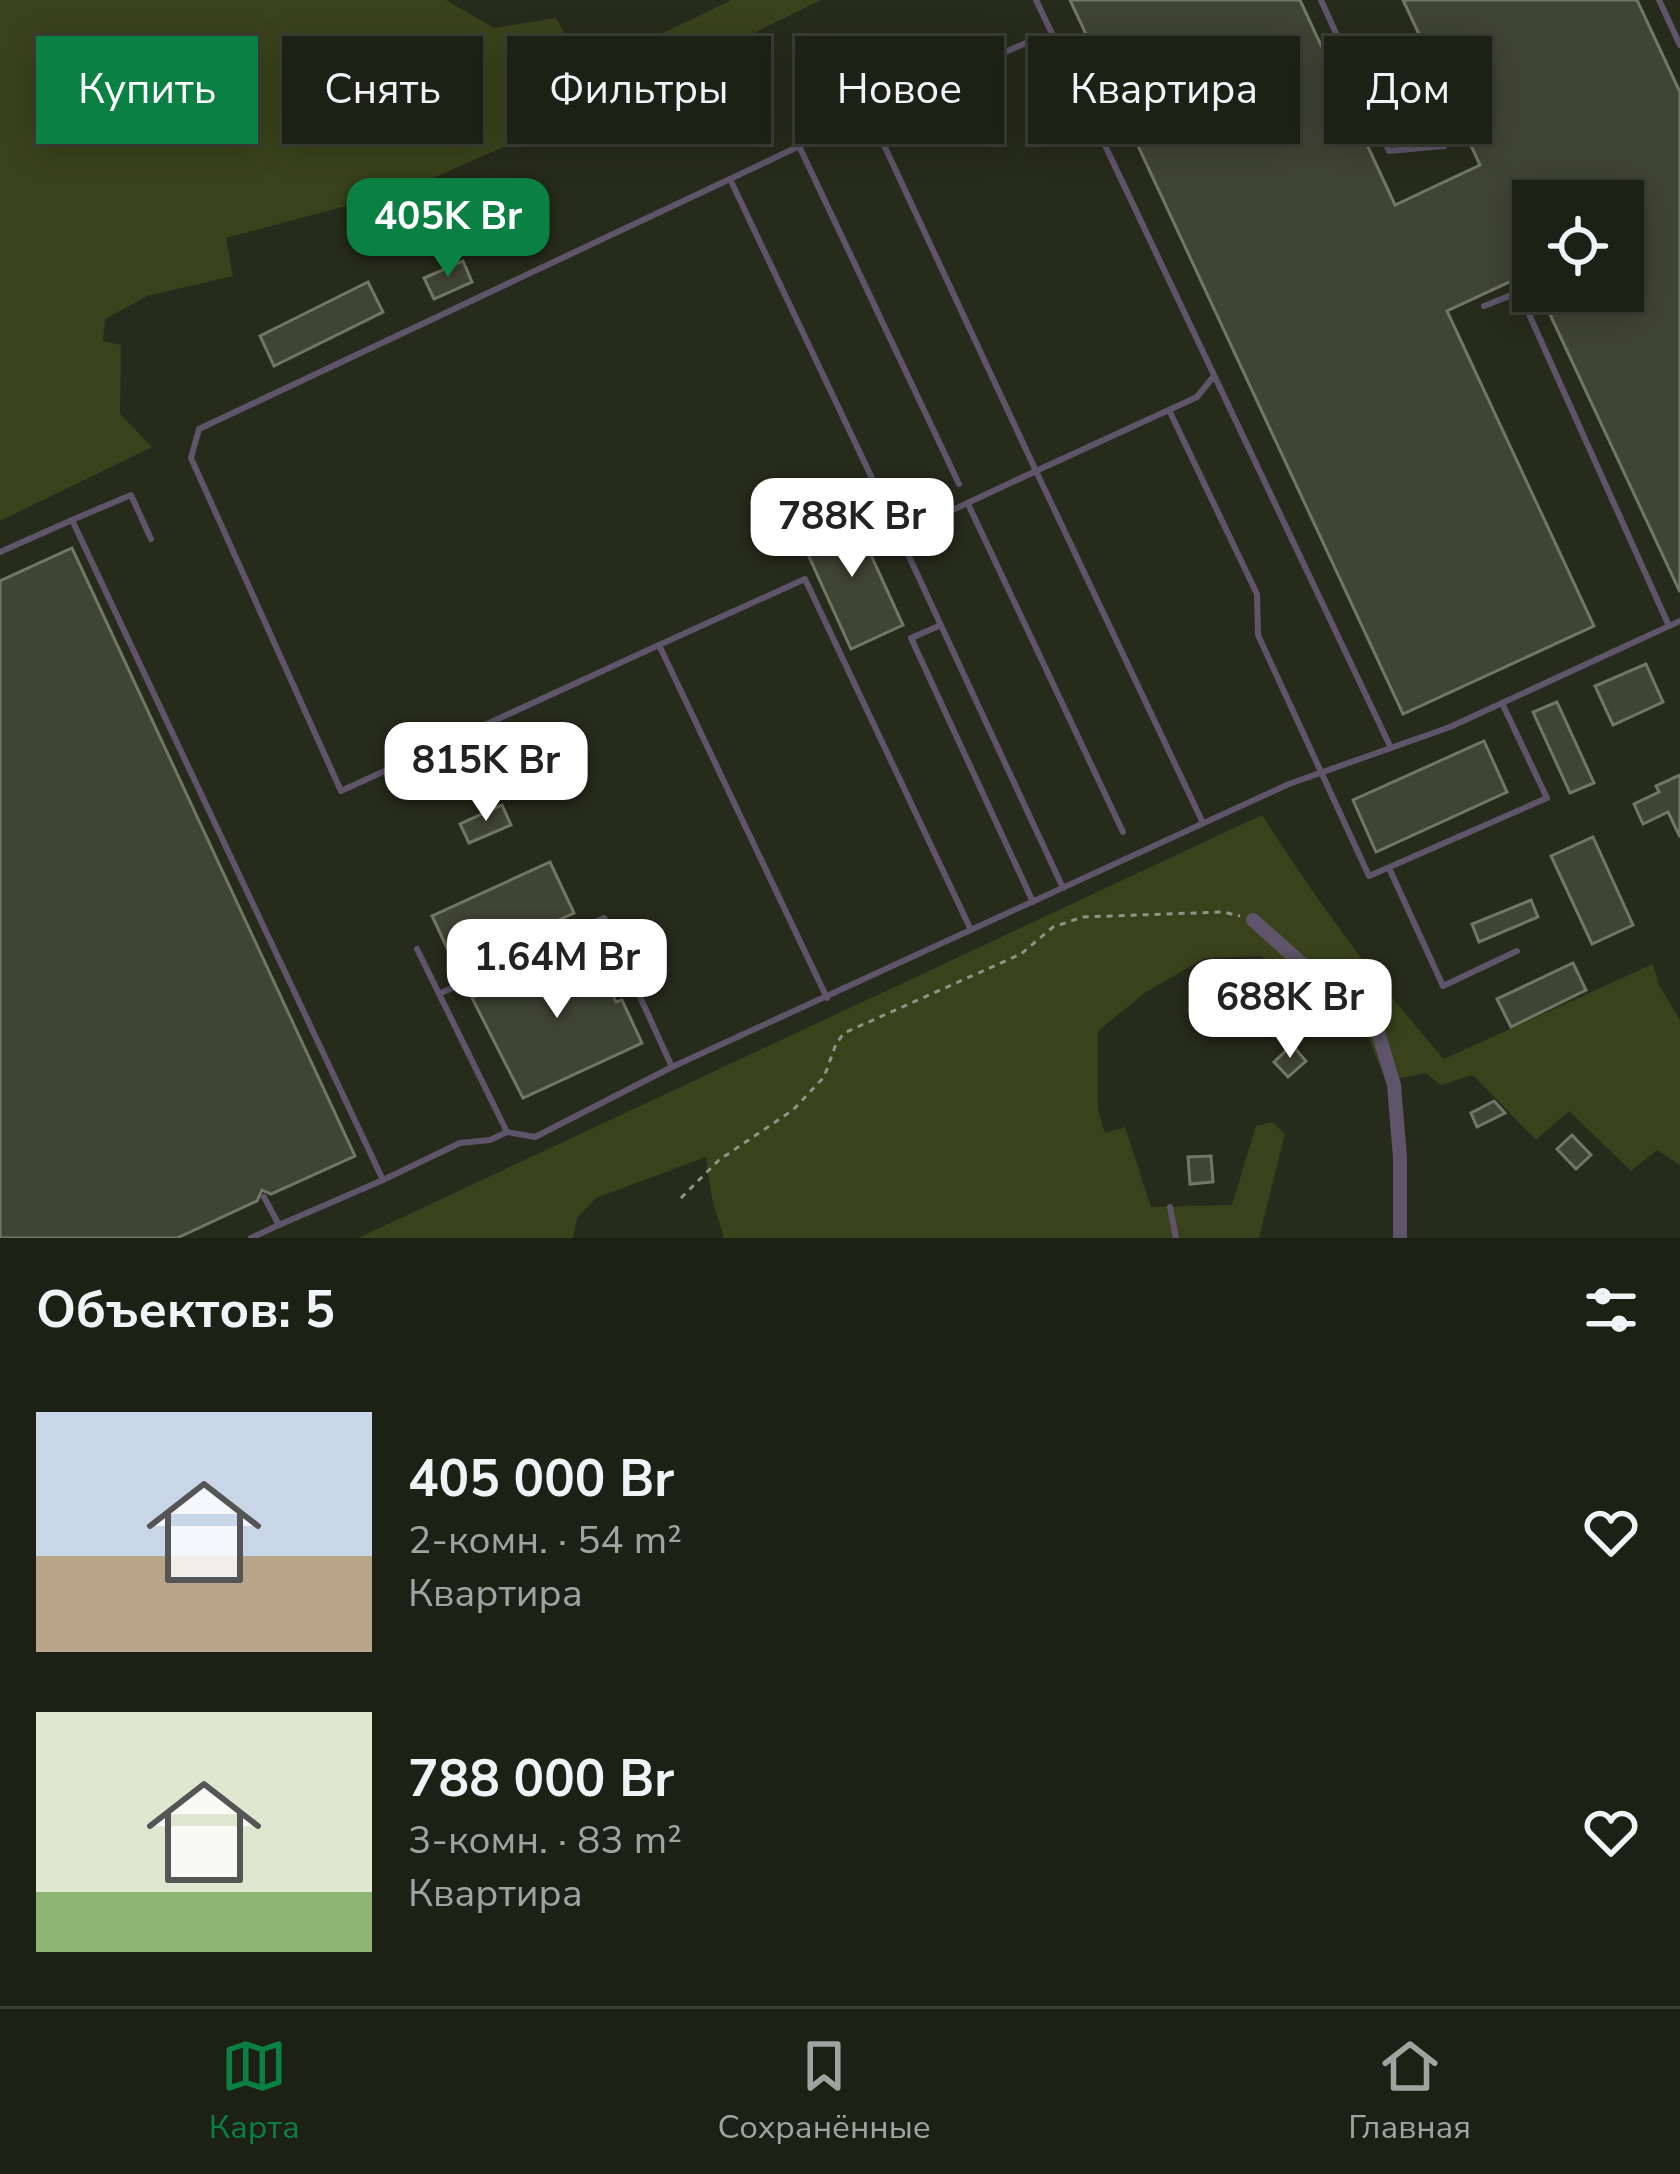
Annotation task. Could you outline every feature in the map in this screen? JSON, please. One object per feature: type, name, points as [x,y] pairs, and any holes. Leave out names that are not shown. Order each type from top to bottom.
[{"type":"street","points":[[1253,920],[1378,1032],[1394,1085],[1400,1238]]},
{"type":"lane","points":[[1036,0],[1053,36]]},
{"type":"lane","points":[[1321,0],[1388,151],[1444,146]]},
{"type":"lane","points":[[1659,0],[1680,45]]},
{"type":"lane","points":[[803,144],[199,429],[191,458],[341,791],[805,579],[971,930]]},
{"type":"lane","points":[[884,144],[1203,824]]},
{"type":"lane","points":[[1104,144],[1391,748]]},
{"type":"lane","points":[[799,146],[959,484]]},
{"type":"lane","points":[[730,179],[1063,887]]},
{"type":"lane","points":[[1484,306],[1519,292],[1669,626]]},
{"type":"lane","points":[[899,536],[1197,397],[1214,376]]},
{"type":"lane","points":[[1168,410],[1257,594],[1258,635],[1369,876],[1547,798],[1502,703]]},
{"type":"lane","points":[[0,552],[131,496],[151,539]]},
{"type":"lane","points":[[968,503],[1124,832]]},
{"type":"lane","points":[[72,520],[382,1180]]},
{"type":"lane","points":[[251,1238],[460,1143],[490,1140],[507,1132],[536,1137],[672,1067],[1063,887],[1322,772],[1502,703],[1680,620]]},
{"type":"lane","points":[[941,625],[910,638],[1033,902]]},
{"type":"lane","points":[[659,644],[827,998]]},
{"type":"lane","points":[[1389,868],[1443,986],[1517,951]]},
{"type":"lane","points":[[439,994],[604,918],[672,1067]]},
{"type":"lane","points":[[417,949],[507,1132]]},
{"type":"lane","points":[[264,1198],[279,1225]]},
{"type":"lane","points":[[1170,1208],[1176,1238]]},
{"type":"path","points":[[681,1198],[719,1160],[793,1110],[824,1077],[844,1033],[1021,954],[1053,927],[1083,917],[1153,914],[1223,912],[1253,920]]},
{"type":"green space","points":[[0,0],[446,0],[494,28],[556,18],[564,36],[507,36],[510,144],[406,190],[226,238],[233,276],[147,296],[105,319],[103,341],[121,345],[120,414],[152,447],[0,521]]},
{"type":"green space","points":[[732,0],[821,0],[747,36],[656,36]]},
{"type":"green space","points":[[1262,815],[1348,940],[1444,1059],[1653,964],[1659,985],[1680,1020],[1680,1165],[1657,1150],[1631,1171],[1569,1111],[1536,1140],[1473,1075],[1441,1085],[1426,1073],[1386,1081],[1368,1037],[1261,956],[1205,958],[1146,992],[1098,1031],[1098,1110],[1105,1133],[1125,1127],[1151,1207],[1232,1205],[1256,1126],[1273,1122],[1285,1134],[1259,1238],[724,1238],[706,1157],[596,1198],[577,1218],[573,1238],[358,1238]]},
{"type":"building","points":[[1070,0],[1300,0],[1324,52],[1324,144],[1367,144],[1395,205],[1480,165],[1470,144],[1492,144],[1492,36],[1420,36],[1403,0],[1637,0],[1680,92],[1680,592],[1549,312],[1644,312],[1644,180],[1512,180],[1512,281],[1447,311],[1594,626],[1403,714],[1137,144],[1300,144],[1300,36],[1087,36]]},
{"type":"building","points":[[463,261],[472,282],[434,299],[424,278]]},
{"type":"building","points":[[368,282],[383,312],[274,366],[260,336]]},
{"type":"building","points":[[848,505],[903,625],[851,649],[801,539],[833,525],[828,514]]},
{"type":"building","points":[[72,548],[355,1156],[271,1194],[262,1190],[257,1201],[177,1238],[0,1238],[0,581]]},
{"type":"building","points":[[1646,664],[1663,702],[1613,725],[1595,686]]},
{"type":"building","points":[[1557,702],[1594,783],[1570,793],[1533,712]]},
{"type":"building","points":[[1484,741],[1507,792],[1376,852],[1353,800]]},
{"type":"building","points":[[1680,775],[1680,837],[1668,812],[1643,824],[1634,804]]},
{"type":"building","points":[[502,805],[511,825],[469,843],[460,824]]},
{"type":"building","points":[[1593,837],[1633,925],[1592,944],[1551,856]]},
{"type":"building","points":[[550,862],[574,913],[456,967],[432,916]]},
{"type":"building","points":[[1531,900],[1538,917],[1479,942],[1472,924]]},
{"type":"building","points":[[590,944],[616,1002],[622,1000],[642,1043],[523,1098],[472,998]]},
{"type":"building","points":[[1573,963],[1586,990],[1511,1027],[1497,999]]},
{"type":"building","points":[[1236,984],[1246,998],[1236,1004],[1246,1019],[1224,1035],[1204,1007]]},
{"type":"building","points":[[1292,1045],[1306,1061],[1288,1077],[1274,1062]]},
{"type":"building","points":[[1494,1101],[1505,1113],[1477,1127],[1471,1113]]},
{"type":"building","points":[[1572,1135],[1591,1155],[1576,1169],[1557,1149]]},
{"type":"building","points":[[1211,1156],[1213,1182],[1190,1184],[1188,1157]]}]
